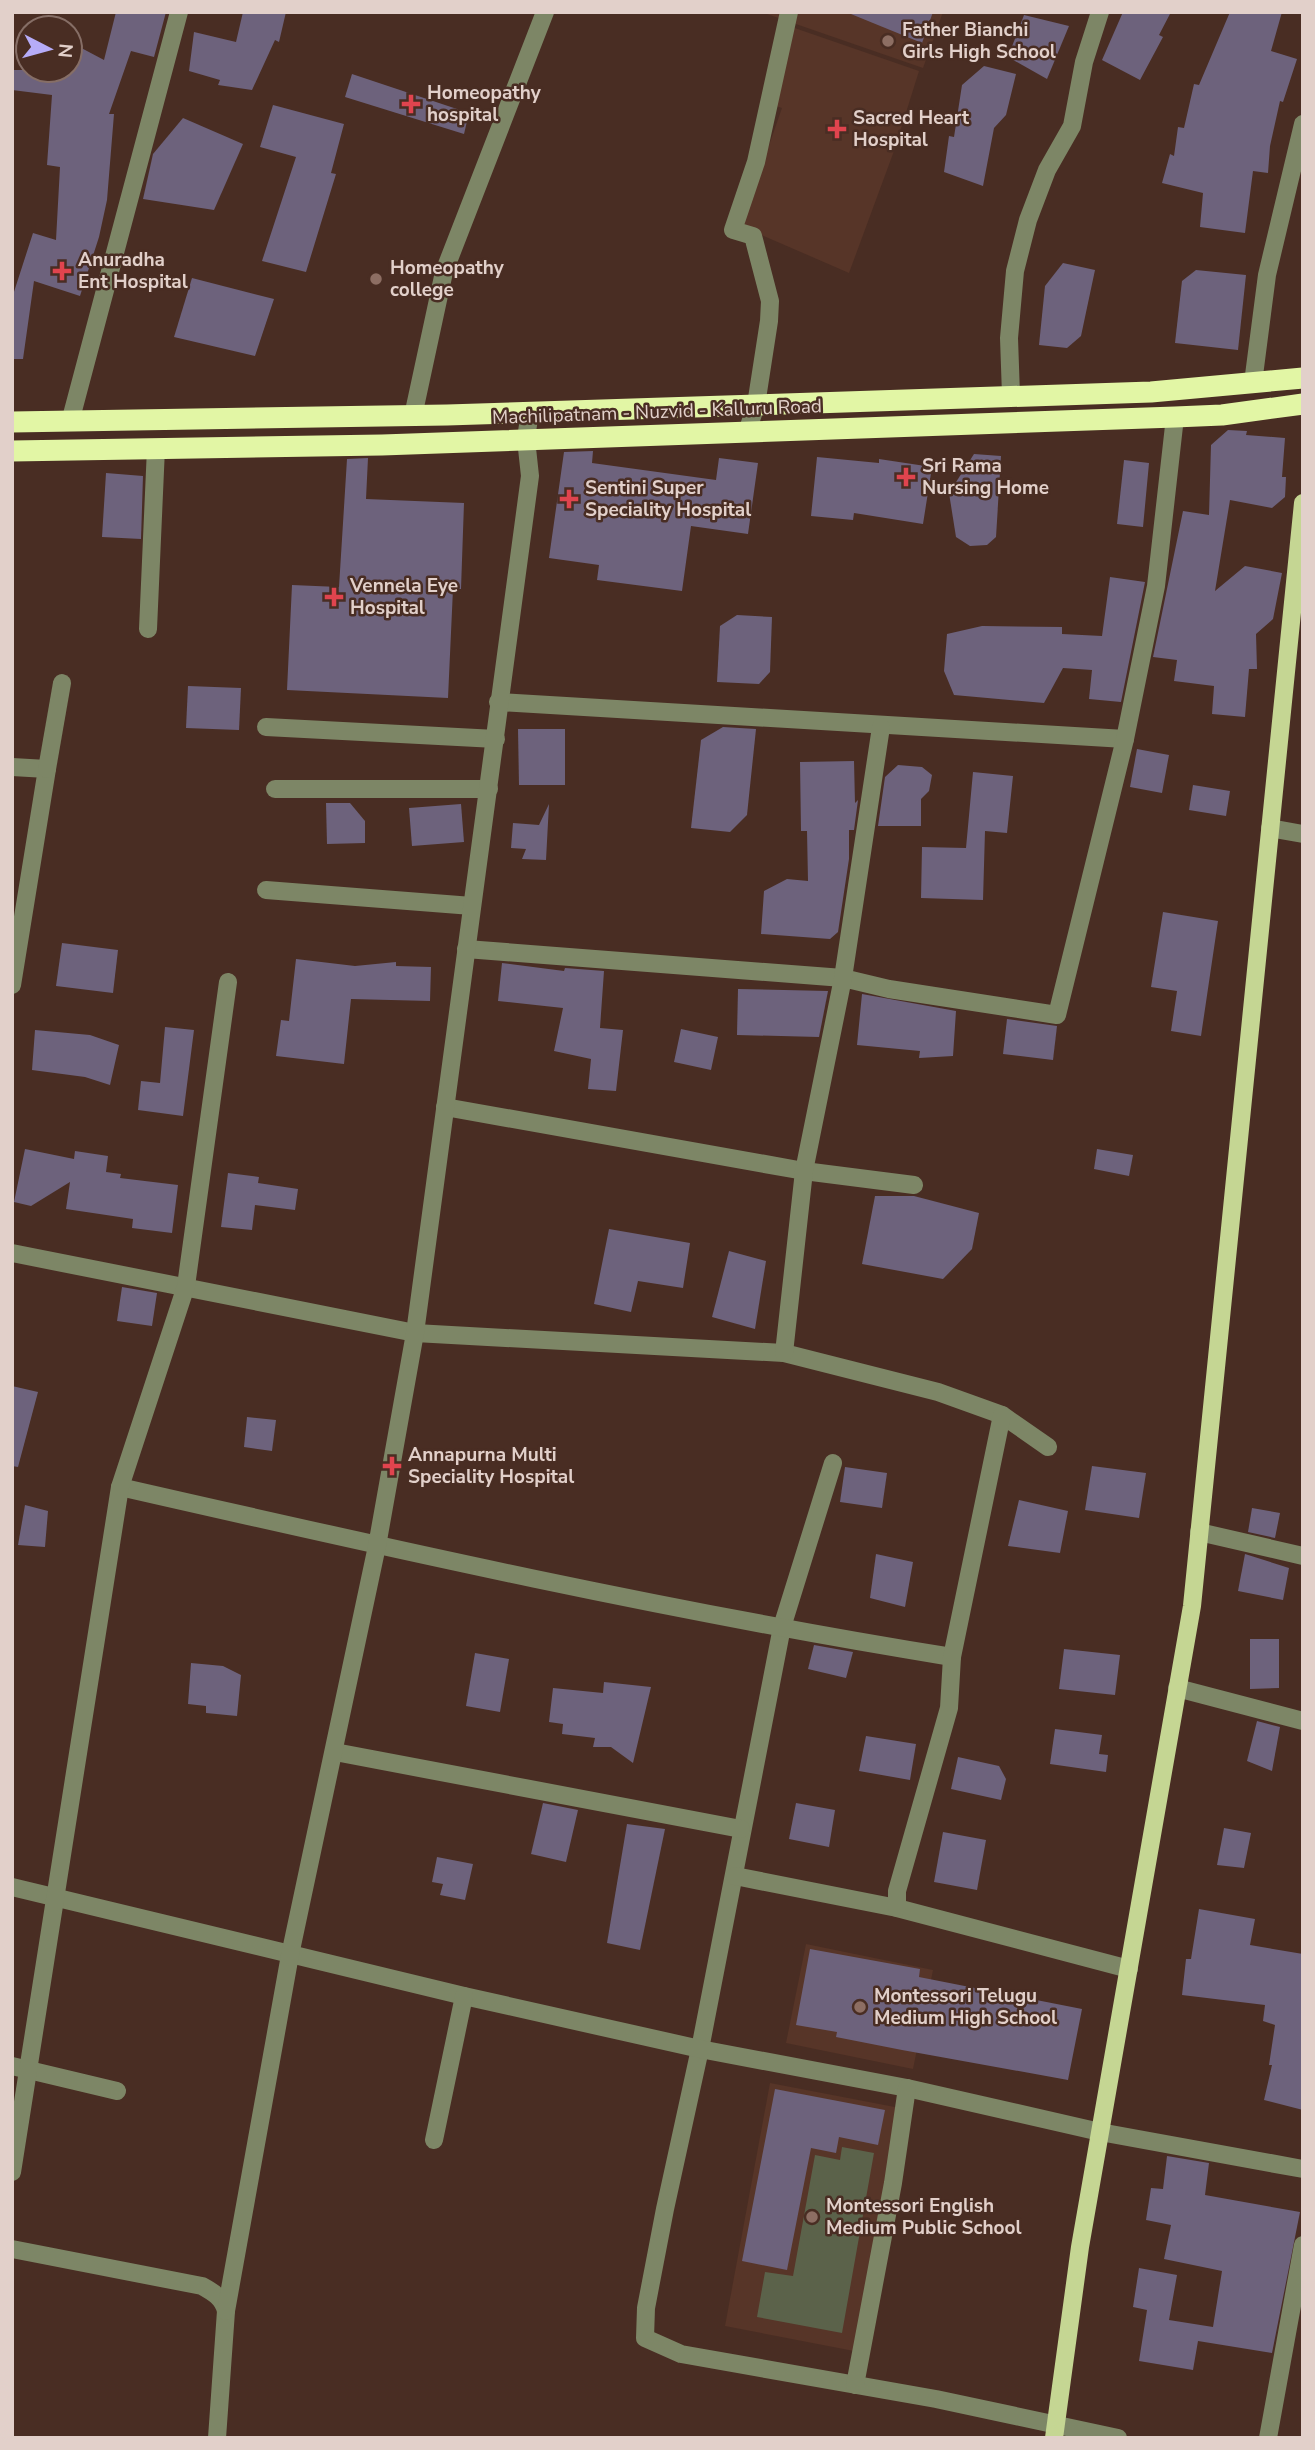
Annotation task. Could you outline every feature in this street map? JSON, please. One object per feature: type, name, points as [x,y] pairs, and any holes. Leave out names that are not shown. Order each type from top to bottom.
[{"type":"highway","name":"Machilipatnam - Nuzvid - Kalluru Road","points":[[12,422],[304,415],[413,416],[1151,392],[1303,378]]},
{"type":"highway","name":"Machilipatnam - Nuzvid - Kalluru Road","points":[[12,451],[526,439],[1175,417],[1222,415],[1303,404]]},
{"type":"main road","points":[[1055,2432],[1080,2247],[1192,1606],[1303,503]]},
{"type":"street","points":[[69,422],[179,12]]},
{"type":"street","points":[[413,416],[444,272],[545,12]]},
{"type":"street","points":[[747,432],[757,405],[770,301],[753,236],[733,230],[756,162],[789,12]]},
{"type":"street","points":[[1011,395],[1009,338],[1015,271],[1028,220],[1047,170],[1072,126],[1084,62],[1100,12]]},
{"type":"street","points":[[1253,383],[1267,275],[1303,124]]},
{"type":"street","points":[[218,2438],[226,2311],[290,1955],[377,1546],[415,1333],[530,476],[526,439],[530,411]]},
{"type":"street","points":[[466,949],[844,978],[889,989],[1057,1015],[1125,739],[1156,586],[1175,417]]},
{"type":"street","points":[[148,629],[156,448]]},
{"type":"street","points":[[12,985],[62,683]]},
{"type":"street","points":[[498,702],[881,727],[1125,739]]},
{"type":"street","points":[[266,727],[496,739]]},
{"type":"street","points":[[784,1353],[804,1171],[844,978],[881,727]]},
{"type":"street","points":[[12,767],[47,769]]},
{"type":"street","points":[[275,789],[489,789]]},
{"type":"street","points":[[1270,828],[1303,834]]},
{"type":"street","points":[[266,890],[472,906]]},
{"type":"street","points":[[12,2172],[19,2068],[53,1899],[120,1487],[186,1286],[228,982]]},
{"type":"street","points":[[445,1107],[804,1171],[914,1185]]},
{"type":"street","points":[[12,1253],[415,1333],[784,1353],[938,1392],[1002,1415],[1048,1447]]},
{"type":"street","points":[[897,1908],[897,1891],[949,1708],[952,1657],[1002,1415]]},
{"type":"street","points":[[833,1463],[782,1627],[741,1829],[735,1876],[701,2049],[665,2209],[646,2308],[645,2338],[681,2354],[936,2399],[1055,2432],[1118,2438]]},
{"type":"street","points":[[120,1487],[377,1546],[782,1627],[952,1657]]},
{"type":"street","points":[[1199,1532],[1303,1556]]},
{"type":"street","points":[[1177,1688],[1303,1721]]},
{"type":"street","points":[[335,1752],[741,1829]]},
{"type":"street","points":[[735,1876],[897,1908],[1129,1969]]},
{"type":"street","points":[[12,1887],[464,1996],[701,2049],[907,2088],[1100,2132],[1303,2169]]},
{"type":"street","points":[[434,2140],[464,1996]]},
{"type":"street","points":[[19,2068],[117,2091]]},
{"type":"street","points":[[855,2385],[893,2183],[907,2088]]},
{"type":"street","points":[[1268,2438],[1303,2245]]},
{"type":"street","points":[[12,2249],[202,2286],[224,2302],[226,2311]]},
{"type":"shaded area","name":"Father Bianchi Girls High School","points":[[761,12],[943,12],[923,68]]},
{"type":"shaded area","name":"Sacred Heart Hospital","points":[[786,25],[919,71],[894,151],[849,273],[741,226],[782,108],[761,101]]},
{"type":"shaded area","name":"Montessori Telugu Medium High School","points":[[806,1944],[933,1970],[913,2069],[786,2043]]},
{"type":"shaded area","name":"Montessori English Medium Public School","points":[[770,2083],[900,2108],[854,2351],[725,2326]]},
{"type":"green space","points":[[842,2147],[874,2153],[842,2333],[757,2317],[765,2272],[793,2276],[815,2155],[840,2160]]},
{"type":"building","points":[[116,12],[166,12],[154,57],[131,51],[109,114],[114,114],[107,200],[99,237],[80,296],[34,281],[23,359],[12,359],[12,298],[33,233],[56,240],[60,167],[47,165],[52,95],[12,90],[12,70],[14,84],[84,84],[84,49],[104,60]]},
{"type":"building","points":[[243,12],[286,12],[279,42],[275,40],[252,90],[218,85],[220,80],[189,71],[194,32],[236,42]]},
{"type":"building","points":[[846,12],[933,12],[922,43]]},
{"type":"building","points":[[1123,12],[1171,12],[1159,35],[1163,37],[1140,80],[1102,60]]},
{"type":"building","points":[[1230,12],[1282,12],[1271,51],[1297,59],[1283,102],[1280,101],[1270,146],[1268,173],[1253,171],[1245,233],[1200,227],[1203,193],[1162,183],[1170,154],[1174,156],[1178,127],[1184,128],[1194,84],[1199,85]]},
{"type":"building","points":[[1024,15],[1069,26],[1047,79],[1008,57]]},
{"type":"building","points":[[984,66],[1016,74],[1006,115],[994,128],[983,186],[944,172],[949,136],[954,137],[962,85]]},
{"type":"building","name":"Homeopathy hospital","points":[[352,74],[469,113],[464,134],[345,97]]},
{"type":"building","points":[[273,105],[344,124],[331,173],[336,174],[306,272],[262,261],[296,157],[260,147]]},
{"type":"building","points":[[183,118],[243,144],[214,210],[143,199],[153,154]]},
{"type":"building","points":[[1063,263],[1095,270],[1081,336],[1067,348],[1039,345],[1045,286]]},
{"type":"building","points":[[1196,270],[1246,275],[1238,350],[1175,343],[1182,281]]},
{"type":"building","points":[[192,278],[274,299],[255,356],[174,337]]},
{"type":"building","points":[[1228,430],[1247,431],[1246,435],[1285,438],[1282,477],[1286,477],[1285,497],[1272,508],[1230,500],[1215,591],[1245,566],[1282,573],[1273,619],[1256,634],[1257,669],[1249,669],[1245,717],[1212,714],[1214,686],[1174,681],[1177,660],[1153,657],[1183,511],[1209,515],[1211,445]]},
{"type":"building","points":[[593,451],[592,463],[716,480],[719,458],[758,463],[748,534],[691,526],[682,591],[597,580],[599,565],[549,558],[564,452]]},
{"type":"building","points":[[974,454],[1001,456],[996,537],[987,545],[970,546],[956,537],[949,493]]},
{"type":"building","points":[[817,457],[879,463],[879,459],[932,467],[923,524],[854,513],[853,520],[811,516]]},
{"type":"building","points":[[368,458],[366,499],[464,503],[461,589],[453,589],[448,698],[287,690],[292,585],[339,587],[347,459]]},
{"type":"building","points":[[1124,460],[1149,463],[1143,527],[1117,524]]},
{"type":"building","points":[[106,473],[143,476],[141,539],[102,537]]},
{"type":"building","points":[[1110,577],[1145,582],[1121,702],[1089,699],[1092,670],[1063,668],[1044,703],[954,695],[944,671],[947,634],[982,626],[1062,627],[1062,634],[1102,636]]},
{"type":"building","points":[[737,615],[772,617],[770,672],[759,684],[717,682],[720,626]]},
{"type":"building","points":[[188,686],[241,688],[239,730],[186,728]]},
{"type":"building","points":[[723,727],[756,729],[747,815],[730,832],[691,828],[701,740]]},
{"type":"building","points":[[518,729],[565,729],[565,785],[519,785]]},
{"type":"building","points":[[1137,749],[1169,755],[1162,793],[1130,787]]},
{"type":"building","points":[[854,761],[855,803],[858,800],[854,830],[849,830],[849,859],[838,932],[830,939],[761,934],[764,891],[787,879],[808,881],[807,831],[801,831],[800,762]]},
{"type":"building","points":[[898,765],[922,767],[932,775],[929,791],[921,799],[921,826],[878,826],[885,777]]},
{"type":"building","points":[[973,772],[1013,776],[1007,833],[985,831],[983,900],[921,898],[922,847],[966,848]]},
{"type":"building","points":[[1193,785],[1230,791],[1226,816],[1189,810]]},
{"type":"building","points":[[326,803],[350,803],[365,821],[365,843],[327,844]]},
{"type":"building","points":[[461,804],[464,842],[412,846],[409,808]]},
{"type":"building","points":[[549,804],[546,860],[522,859],[526,849],[511,848],[513,823],[539,825]]},
{"type":"building","points":[[1163,912],[1218,921],[1201,1036],[1171,1031],[1177,991],[1151,987]]},
{"type":"building","points":[[62,943],[118,950],[113,993],[56,986]]},
{"type":"building","points":[[296,959],[355,966],[396,962],[396,966],[431,967],[430,1001],[351,999],[344,1064],[276,1056],[281,1020],[289,1021]]},
{"type":"building","points":[[502,963],[564,971],[565,968],[604,971],[600,1028],[623,1030],[616,1091],[588,1089],[591,1059],[554,1051],[563,1008],[498,1001]]},
{"type":"building","points":[[738,989],[828,991],[819,1037],[737,1035]]},
{"type":"building","points":[[862,994],[956,1011],[953,1056],[919,1058],[920,1051],[857,1045]]},
{"type":"building","points":[[1007,1019],[1057,1026],[1053,1060],[1003,1054]]},
{"type":"building","points":[[165,1027],[194,1030],[183,1116],[138,1110],[141,1081],[160,1083]]},
{"type":"building","points":[[681,1029],[718,1037],[711,1070],[674,1062]]},
{"type":"building","points":[[35,1030],[90,1035],[119,1045],[110,1085],[85,1077],[32,1070]]},
{"type":"building","points":[[25,1149],[74,1159],[75,1151],[108,1156],[106,1172],[121,1174],[120,1178],[178,1185],[172,1233],[132,1228],[133,1219],[66,1209],[70,1182],[31,1206],[14,1202]]},
{"type":"building","points":[[1097,1149],[1133,1155],[1129,1176],[1094,1169]]},
{"type":"building","points":[[228,1173],[259,1177],[258,1183],[298,1189],[295,1210],[255,1205],[252,1230],[221,1227]]},
{"type":"building","points":[[875,1196],[914,1196],[979,1213],[972,1249],[943,1279],[862,1264]]},
{"type":"building","points":[[609,1229],[690,1243],[683,1288],[638,1281],[631,1312],[594,1304]]},
{"type":"building","points":[[729,1251],[766,1261],[755,1329],[712,1317]]},
{"type":"building","points":[[122,1287],[157,1293],[152,1326],[117,1321]]},
{"type":"building","points":[[12,1386],[38,1392],[18,1467],[12,1466]]},
{"type":"building","points":[[247,1417],[276,1420],[272,1451],[244,1447]]},
{"type":"building","points":[[1092,1466],[1146,1473],[1139,1518],[1085,1510]]},
{"type":"building","points":[[845,1467],[887,1473],[882,1508],[840,1502]]},
{"type":"building","points":[[1019,1500],[1068,1511],[1060,1553],[1008,1546]]},
{"type":"building","points":[[25,1505],[48,1511],[45,1547],[18,1545]]},
{"type":"building","points":[[1252,1508],[1280,1513],[1275,1538],[1248,1532]]},
{"type":"building","points":[[876,1554],[913,1562],[905,1607],[870,1598]]},
{"type":"building","points":[[1245,1554],[1289,1568],[1283,1600],[1238,1591]]},
{"type":"building","points":[[1250,1639],[1279,1639],[1279,1688],[1250,1689]]},
{"type":"building","points":[[814,1645],[853,1652],[846,1678],[808,1669]]},
{"type":"building","points":[[1064,1649],[1120,1655],[1115,1695],[1059,1689]]},
{"type":"building","points":[[475,1653],[509,1659],[500,1712],[466,1706]]},
{"type":"building","points":[[191,1663],[223,1666],[241,1675],[237,1716],[206,1713],[206,1706],[188,1704]]},
{"type":"building","points":[[604,1682],[651,1687],[633,1763],[611,1747],[593,1747],[595,1738],[562,1734],[563,1724],[549,1722],[553,1688],[603,1693]]},
{"type":"building","points":[[1257,1721],[1280,1727],[1272,1771],[1247,1761]]},
{"type":"building","points":[[1055,1729],[1102,1735],[1099,1754],[1108,1755],[1106,1772],[1050,1764]]},
{"type":"building","points":[[866,1736],[916,1744],[910,1780],[859,1771]]},
{"type":"building","points":[[958,1757],[999,1766],[1006,1779],[1001,1800],[951,1789]]},
{"type":"building","points":[[543,1803],[578,1810],[566,1862],[531,1854]]},
{"type":"building","points":[[796,1803],[835,1810],[829,1847],[789,1839]]},
{"type":"building","points":[[627,1824],[665,1829],[640,1950],[607,1943]]},
{"type":"building","points":[[1224,1828],[1251,1833],[1244,1868],[1217,1865]]},
{"type":"building","points":[[943,1832],[986,1840],[977,1890],[934,1882]]},
{"type":"building","points":[[437,1857],[473,1864],[465,1900],[440,1895],[443,1884],[432,1882]]},
{"type":"building","points":[[1199,1909],[1255,1919],[1250,1945],[1303,1954],[1303,2110],[1264,2100],[1272,2065],[1269,2065],[1275,2025],[1263,2021],[1265,2005],[1182,1995],[1186,1959],[1191,1959]]},
{"type":"building","points":[[810,1949],[920,1969],[919,1977],[1082,2009],[1068,2080],[836,2037],[837,2032],[796,2025]]},
{"type":"building","points":[[775,2089],[885,2110],[878,2145],[839,2137],[836,2153],[811,2148],[787,2270],[742,2261]]},
{"type":"building","points":[[1167,2156],[1209,2163],[1205,2195],[1300,2212],[1272,2353],[1198,2341],[1193,2370],[1139,2361],[1147,2310],[1133,2307],[1139,2268],[1177,2275],[1169,2320],[1213,2327],[1222,2271],[1164,2259],[1171,2225],[1146,2220],[1151,2188],[1163,2189]]},
{"type":"place","name":"Father Bianchi Girls High School","points":[[888,41]]},
{"type":"place","name":"Homeopathy hospital","points":[[411,104]]},
{"type":"place","name":"Sacred Heart Hospital","points":[[837,129]]},
{"type":"place","name":"Anuradha Ent Hospital","points":[[62,271]]},
{"type":"place","name":"Homeopathy college","points":[[376,279]]},
{"type":"place","name":"Sri Rama Nursing Home","points":[[906,477]]},
{"type":"place","name":"Sentini Super Speciality Hospital","points":[[569,499]]},
{"type":"place","name":"Vennela Eye Hospital","points":[[334,597]]},
{"type":"place","name":"Annapurna Multi Speciality Hospital","points":[[392,1466]]},
{"type":"place","name":"Montessori Telugu Medium High School","points":[[860,2007]]},
{"type":"place","name":"Montessori English Medium Public School","points":[[812,2217]]}]
